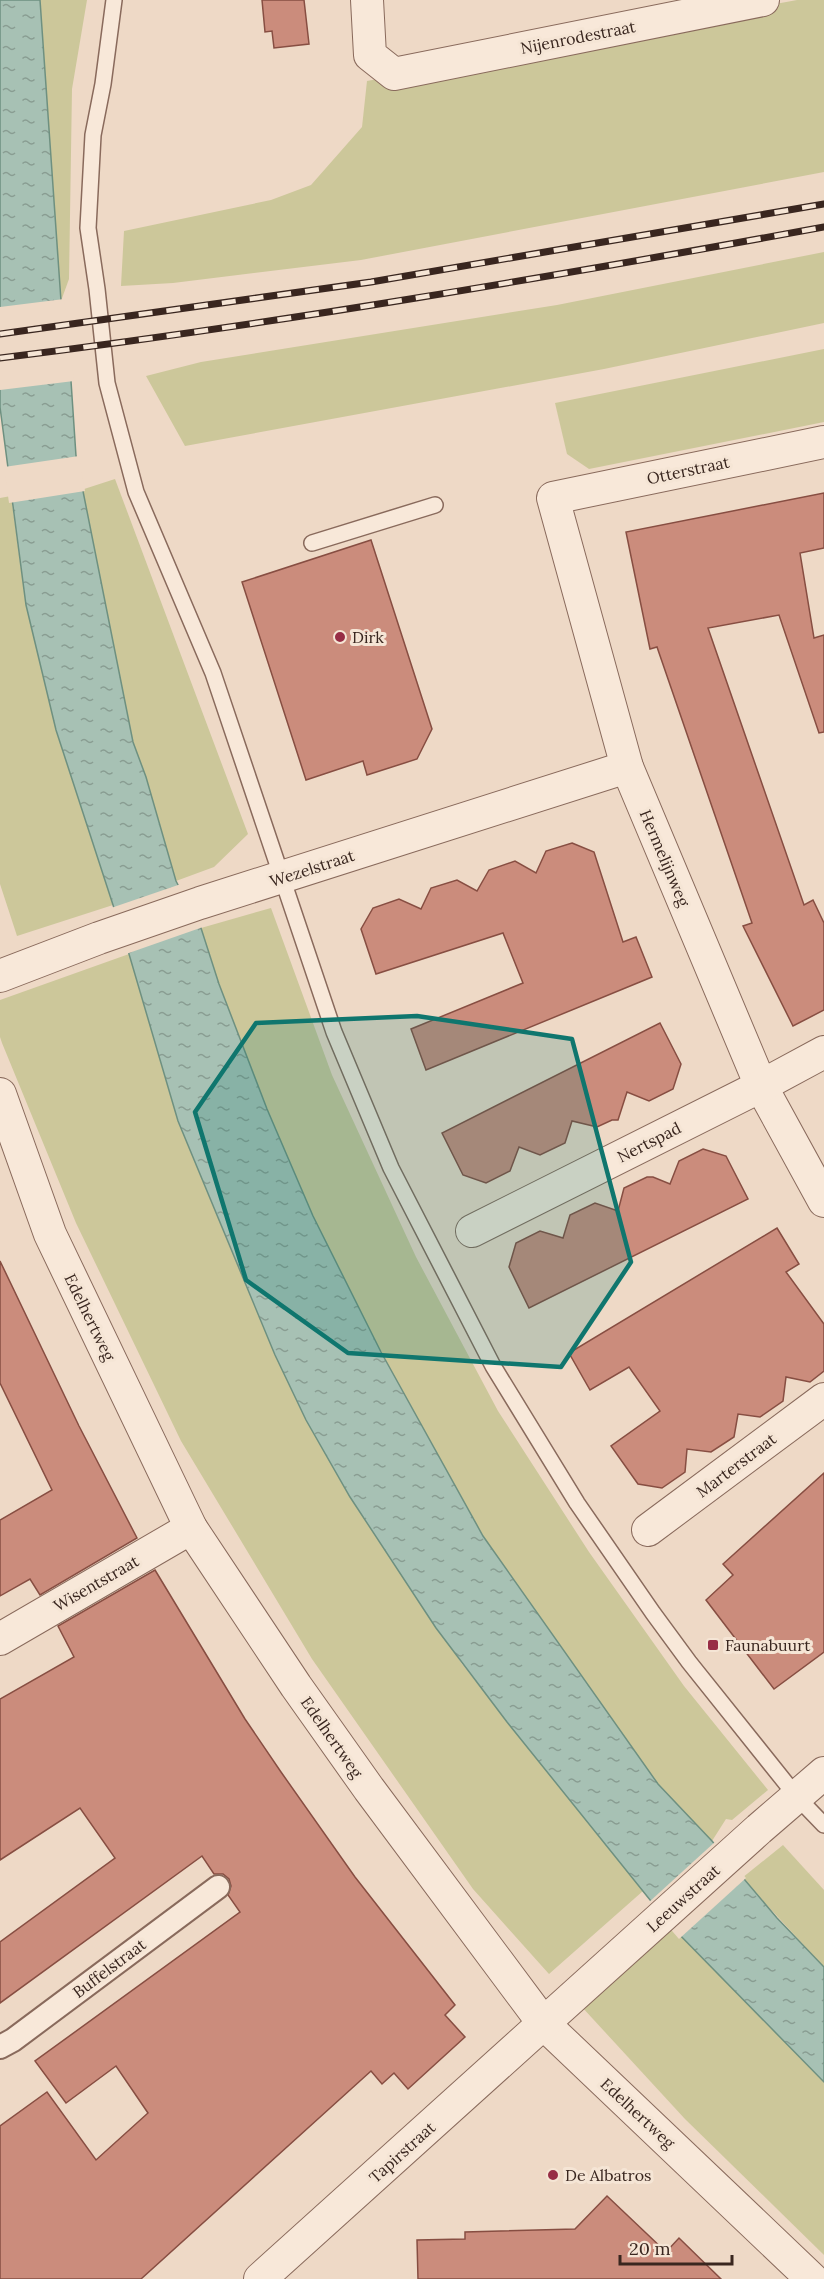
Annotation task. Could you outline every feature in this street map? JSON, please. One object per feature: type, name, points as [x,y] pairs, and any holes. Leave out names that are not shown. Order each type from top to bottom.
[{"type":"street","name":"Nijenrodestraat","points":[[367,0],[370,55],[394,74],[763,0]]},
{"type":"street","name":"Otterstraat","points":[[553,498],[824,442]]},
{"type":"street","name":"Hermelijnweg","points":[[553,498],[627,767],[761,1086],[824,1201]]},
{"type":"street","name":"Wezelstraat","points":[[0,976],[200,903],[627,767]]},
{"type":"street","name":"Nertspad","points":[[472,1231],[824,1052]]},
{"type":"street","name":"Edelhertweg","points":[[0,1094],[50,1234],[191,1528],[296,1686],[544,2024],[813,2279]]},
{"type":"street","name":"Marterstraat","points":[[648,1530],[824,1400]]},
{"type":"street","name":"Wisentstraat","points":[[0,1639],[191,1528]]},
{"type":"street","name":"Leeuwstraat","points":[[544,2024],[824,1773]]},
{"type":"street","name":"Buffelstraat","points":[[0,2047],[13,2040],[218,1887]]},
{"type":"street","name":"Tapirstraat","points":[[260,2279],[544,2024]]},
{"type":"lane","points":[[114,0],[103,84],[93,135],[88,228],[98,289],[107,383],[136,492],[213,673],[334,1032],[391,1168],[493,1366],[577,1503],[653,1613],[797,1797],[824,1825]]},
{"type":"lane","points":[[312,543],[435,505]]},
{"type":"highlighted area","points":[[417,1016],[572,1039],[631,1262],[561,1367],[348,1353],[246,1280],[195,1112],[256,1023]]},
{"type":"shaded area","points":[[40,0],[87,0],[72,89],[69,279],[61,301]]},
{"type":"shaded area","points":[[797,0],[824,0],[824,172],[361,260],[173,283],[121,286],[124,231],[271,200],[311,185],[362,127],[367,81]]},
{"type":"shaded area","points":[[824,252],[824,323],[604,369],[185,446],[146,376],[201,362],[557,305]]},
{"type":"shaded area","points":[[824,349],[824,422],[589,469],[567,454],[555,403]]},
{"type":"shaded area","points":[[115,479],[248,834],[214,867],[176,881],[146,777],[133,742],[81,490]]},
{"type":"shaded area","points":[[11,496],[26,605],[56,730],[113,905],[17,936],[0,884],[0,498]]},
{"type":"shaded area","points":[[271,908],[332,1075],[416,1257],[498,1411],[589,1552],[684,1686],[768,1790],[732,1820],[726,1819],[712,1841],[658,1784],[483,1536],[381,1352],[313,1216],[267,1109],[219,984],[201,928]]},
{"type":"shaded area","points":[[129,954],[178,1121],[275,1355],[306,1420],[350,1497],[462,1664],[643,1891],[549,1974],[473,1889],[312,1659],[181,1441],[76,1223],[2,1043],[0,1000]]},
{"type":"shaded area","points":[[783,1845],[824,1890],[824,1967],[742,1878]]},
{"type":"shaded area","points":[[671,1926],[824,2082],[824,2255],[685,2119],[581,2006]]},
{"type":"water","points":[[0,0],[40,0],[61,301],[70,366],[76,456],[133,742],[146,777],[176,881],[201,928],[219,984],[267,1109],[313,1216],[381,1352],[483,1536],[658,1784],[712,1841],[777,1918],[824,1967],[824,2082],[671,1926],[507,1722],[436,1628],[350,1497],[306,1420],[275,1355],[178,1121],[129,954],[56,730],[26,605],[0,407]]},
{"type":"pier","points":[[64,299],[74,381],[0,390],[0,307]]},
{"type":"pier","points":[[79,456],[85,491],[9,503],[4,467]]},
{"type":"pier","points":[[181,884],[203,927],[126,954],[111,908]]},
{"type":"pier","points":[[716,1841],[746,1878],[679,1939],[648,1903]]},
{"type":"building","points":[[262,0],[304,0],[309,44],[274,48],[272,31],[265,32]]},
{"type":"building","points":[[824,493],[824,548],[800,553],[814,638],[824,635],[824,732],[819,733],[779,615],[708,628],[804,905],[813,900],[824,923],[824,1010],[793,1026],[743,926],[752,923],[657,647],[650,649],[626,532]]},
{"type":"building","points":[[371,540],[432,729],[417,759],[367,775],[363,761],[306,780],[242,582]]},
{"type":"building","points":[[572,843],[594,852],[623,942],[636,937],[652,977],[426,1070],[411,1029],[523,983],[503,933],[376,974],[361,929],[373,908],[399,899],[421,909],[431,888],[457,880],[477,891],[489,870],[515,861],[536,873],[546,851]]},
{"type":"building","points":[[660,1023],[681,1064],[673,1089],[649,1101],[627,1092],[618,1120],[612,1120],[597,1127],[572,1121],[565,1143],[540,1155],[519,1147],[510,1171],[486,1183],[463,1175],[442,1133]]},
{"type":"building","points":[[703,1149],[726,1156],[748,1199],[529,1308],[509,1267],[516,1243],[540,1231],[563,1238],[570,1215],[595,1203],[618,1211],[624,1188],[647,1177],[670,1184],[679,1161]]},
{"type":"building","points":[[777,1228],[799,1264],[786,1272],[824,1324],[824,1371],[810,1382],[786,1377],[783,1401],[760,1417],[738,1414],[734,1437],[711,1452],[687,1449],[685,1472],[662,1488],[638,1484],[611,1446],[660,1411],[629,1367],[590,1390],[569,1353]]},
{"type":"building","points":[[0,1261],[79,1426],[137,1538],[40,1595],[30,1579],[0,1596],[0,1520],[52,1490],[0,1383]]},
{"type":"building","points":[[824,1473],[824,1652],[774,1689],[706,1600],[733,1575],[723,1564]]},
{"type":"building","points":[[155,1570],[245,1719],[281,1772],[355,1877],[455,2005],[445,2015],[465,2037],[408,2089],[394,2073],[382,2084],[371,2071],[141,2279],[0,2279],[0,2126],[47,2092],[96,2160],[148,2113],[116,2066],[66,2103],[35,2061],[240,1912],[228,1895],[231,1886],[229,1879],[223,1874],[214,1874],[202,1856],[0,2003],[0,1942],[115,1858],[80,1808],[0,1860],[0,1699],[74,1657],[58,1626]]},
{"type":"building","points":[[607,2196],[666,2252],[679,2238],[721,2279],[418,2279],[417,2240],[465,2239],[465,2232],[575,2229]]},
{"type":"railway","points":[[0,334],[371,282],[824,204]]},
{"type":"railway","points":[[0,358],[207,330],[413,298],[824,227]]},
{"type":"place","name":"Dirk","points":[[340,637]]},
{"type":"place","name":"Faunabuurt","points":[[713,1645]]},
{"type":"place","name":"De Albatros","points":[[553,2175]]}]
